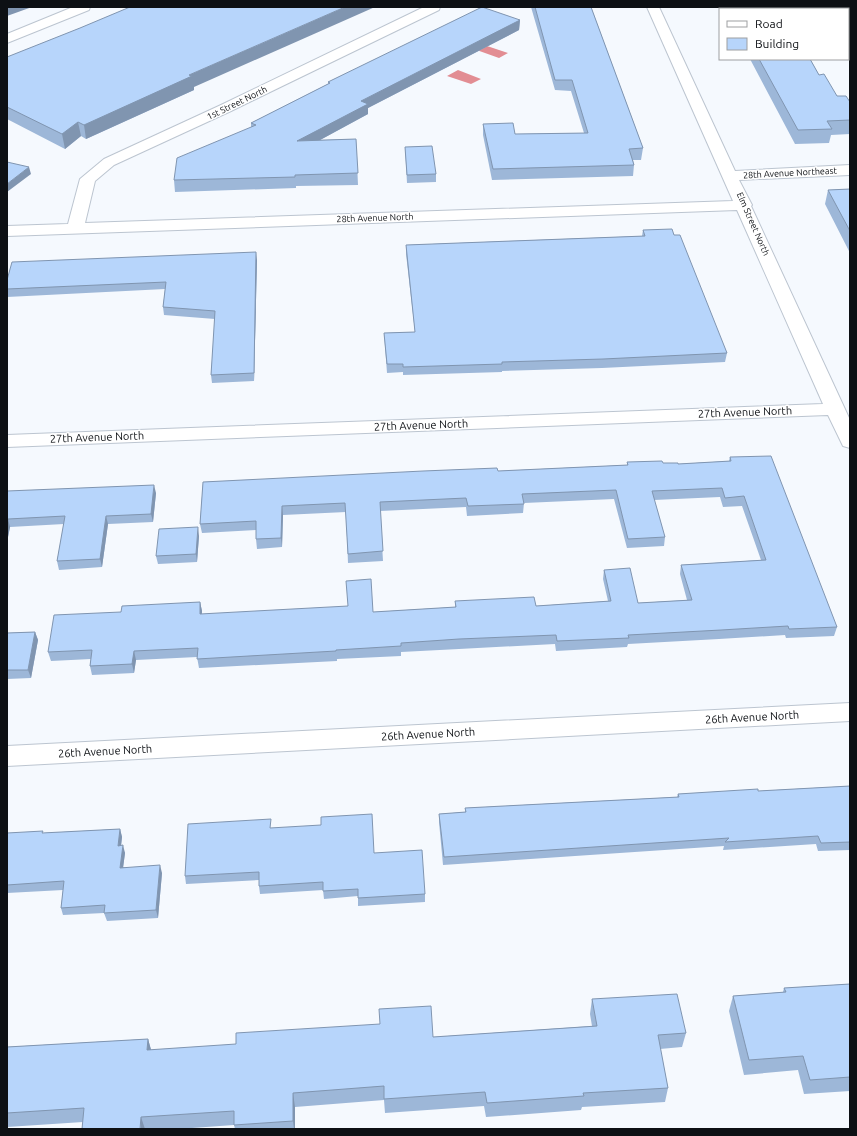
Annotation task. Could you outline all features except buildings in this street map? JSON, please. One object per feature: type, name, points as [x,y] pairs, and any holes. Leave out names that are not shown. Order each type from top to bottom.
[{"type":"street","points":[[7,39],[84,7]]},
{"type":"street","name":"1st Street North","points":[[75,229],[88,179],[109,162],[218,112],[434,7]]},
{"type":"street","name":"Elm Street North","points":[[654,7],[850,442]]},
{"type":"street","name":"28th Avenue Northeast","points":[[731,176],[850,170]]},
{"type":"street","name":"28th Avenue North","points":[[7,231],[744,204]]},
{"type":"street","name":"27th Avenue North","points":[[7,441],[835,409]]},
{"type":"street","name":"26th Avenue North","points":[[7,756],[850,712]]},
{"type":"shaded area","points":[[481,44],[508,53],[499,58],[471,48]]},
{"type":"shaded area","points":[[458,70],[481,79],[471,84],[447,76]]}]
